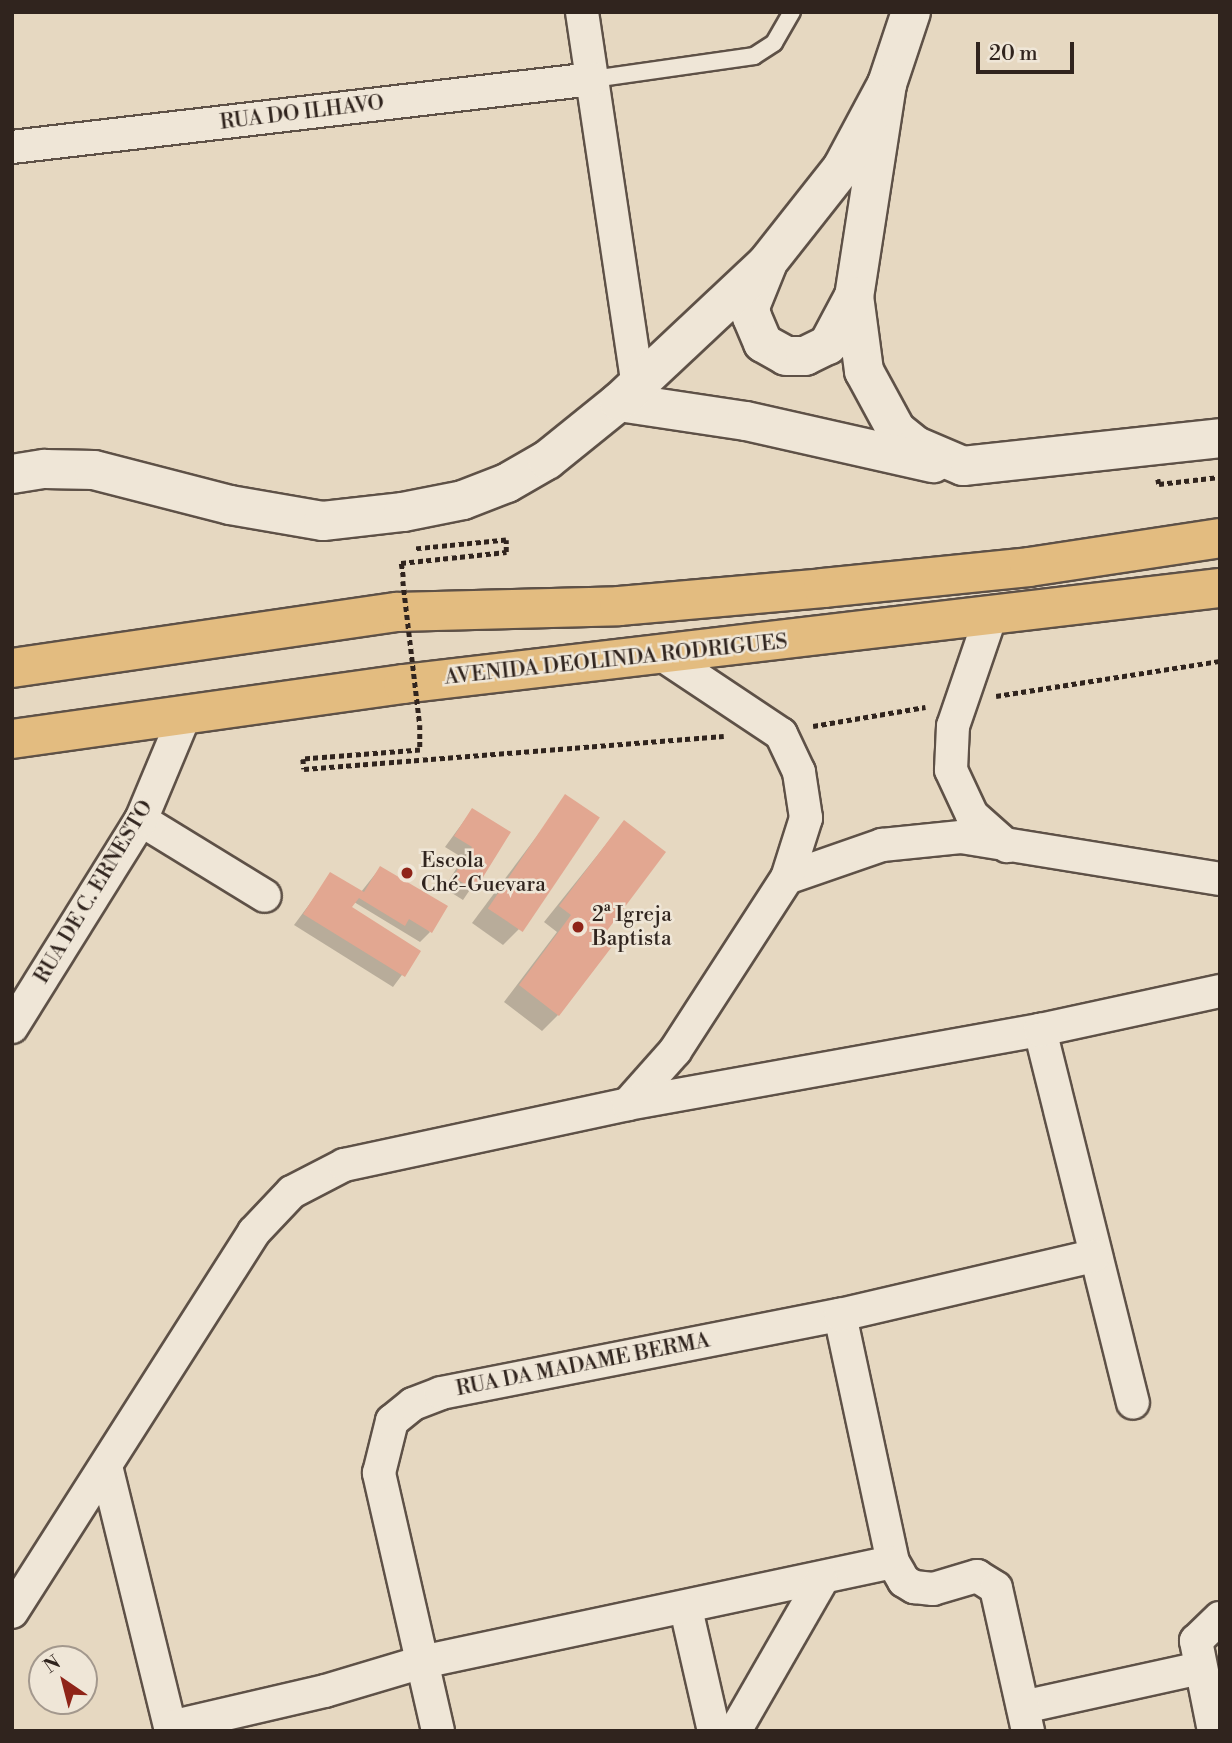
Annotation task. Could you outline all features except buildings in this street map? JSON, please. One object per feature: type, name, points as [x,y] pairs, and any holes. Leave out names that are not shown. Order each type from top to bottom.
[{"type":"highway","points":[[12,668],[397,612],[619,606],[823,588],[1029,567],[1220,538]]},
{"type":"highway","name":"AVENIDA DEOLINDA RODRIGUES","points":[[12,739],[661,654],[990,618],[1220,588]]},
{"type":"street","points":[[582,12],[593,79],[628,394]]},
{"type":"street","points":[[911,12],[887,84],[854,296],[864,370],[883,411],[916,446],[963,466]]},
{"type":"street","name":"RUA DO ILHAVO","points":[[12,147],[593,79]]},
{"type":"street","points":[[12,474],[45,469],[94,470],[277,515],[323,521],[371,519],[463,500],[507,483],[547,460],[628,394],[767,263],[842,168],[887,84]]},
{"type":"street","points":[[767,263],[750,307],[763,343],[786,356],[805,356],[828,345],[854,296]]},
{"type":"street","points":[[628,394],[915,461],[963,466],[1220,438]]},
{"type":"street","points":[[990,618],[961,701],[950,751],[957,789],[972,815],[1008,846]]},
{"type":"street","points":[[628,1104],[676,1051],[787,878],[806,818],[799,772],[776,732],[661,654]]},
{"type":"street","name":"RUA DE C. ERNESTO","points":[[12,1027],[141,820],[186,715]]},
{"type":"street","points":[[141,820],[265,896]]},
{"type":"street","points":[[787,878],[852,853],[916,839],[961,837],[1220,879]]},
{"type":"street","points":[[12,1612],[254,1232],[292,1192],[344,1165],[628,1104],[1040,1030],[1220,991]]},
{"type":"street","points":[[1040,1030],[1093,1256],[1132,1403]]},
{"type":"street","name":"RUA DA MADAME BERMA","points":[[438,1731],[379,1473],[392,1421],[413,1404],[441,1393],[840,1315],[1093,1256]]},
{"type":"street","points":[[840,1315],[893,1562],[904,1581],[914,1587],[933,1589],[977,1576],[989,1579],[996,1588],[1025,1719],[1200,1668]]},
{"type":"street","points":[[107,1466],[171,1729],[325,1691],[422,1662],[686,1609],[893,1562]]},
{"type":"street","points":[[735,1731],[822,1580]]},
{"type":"street","points":[[686,1609],[714,1731]]},
{"type":"street","points":[[1214,1731],[1196,1641],[1220,1618]]},
{"type":"lane","points":[[593,79],[754,56],[774,43],[792,12]]},
{"type":"path","points":[[1159,484],[1220,477]]},
{"type":"path","points":[[506,552],[401,563],[420,725],[420,750],[303,759],[304,769],[776,732],[1220,661]]},
{"type":"place","name":"Escola Ché-Guevara","points":[[407,873]]},
{"type":"place","name":"2ª Igreja Baptista","points":[[578,927]]}]
